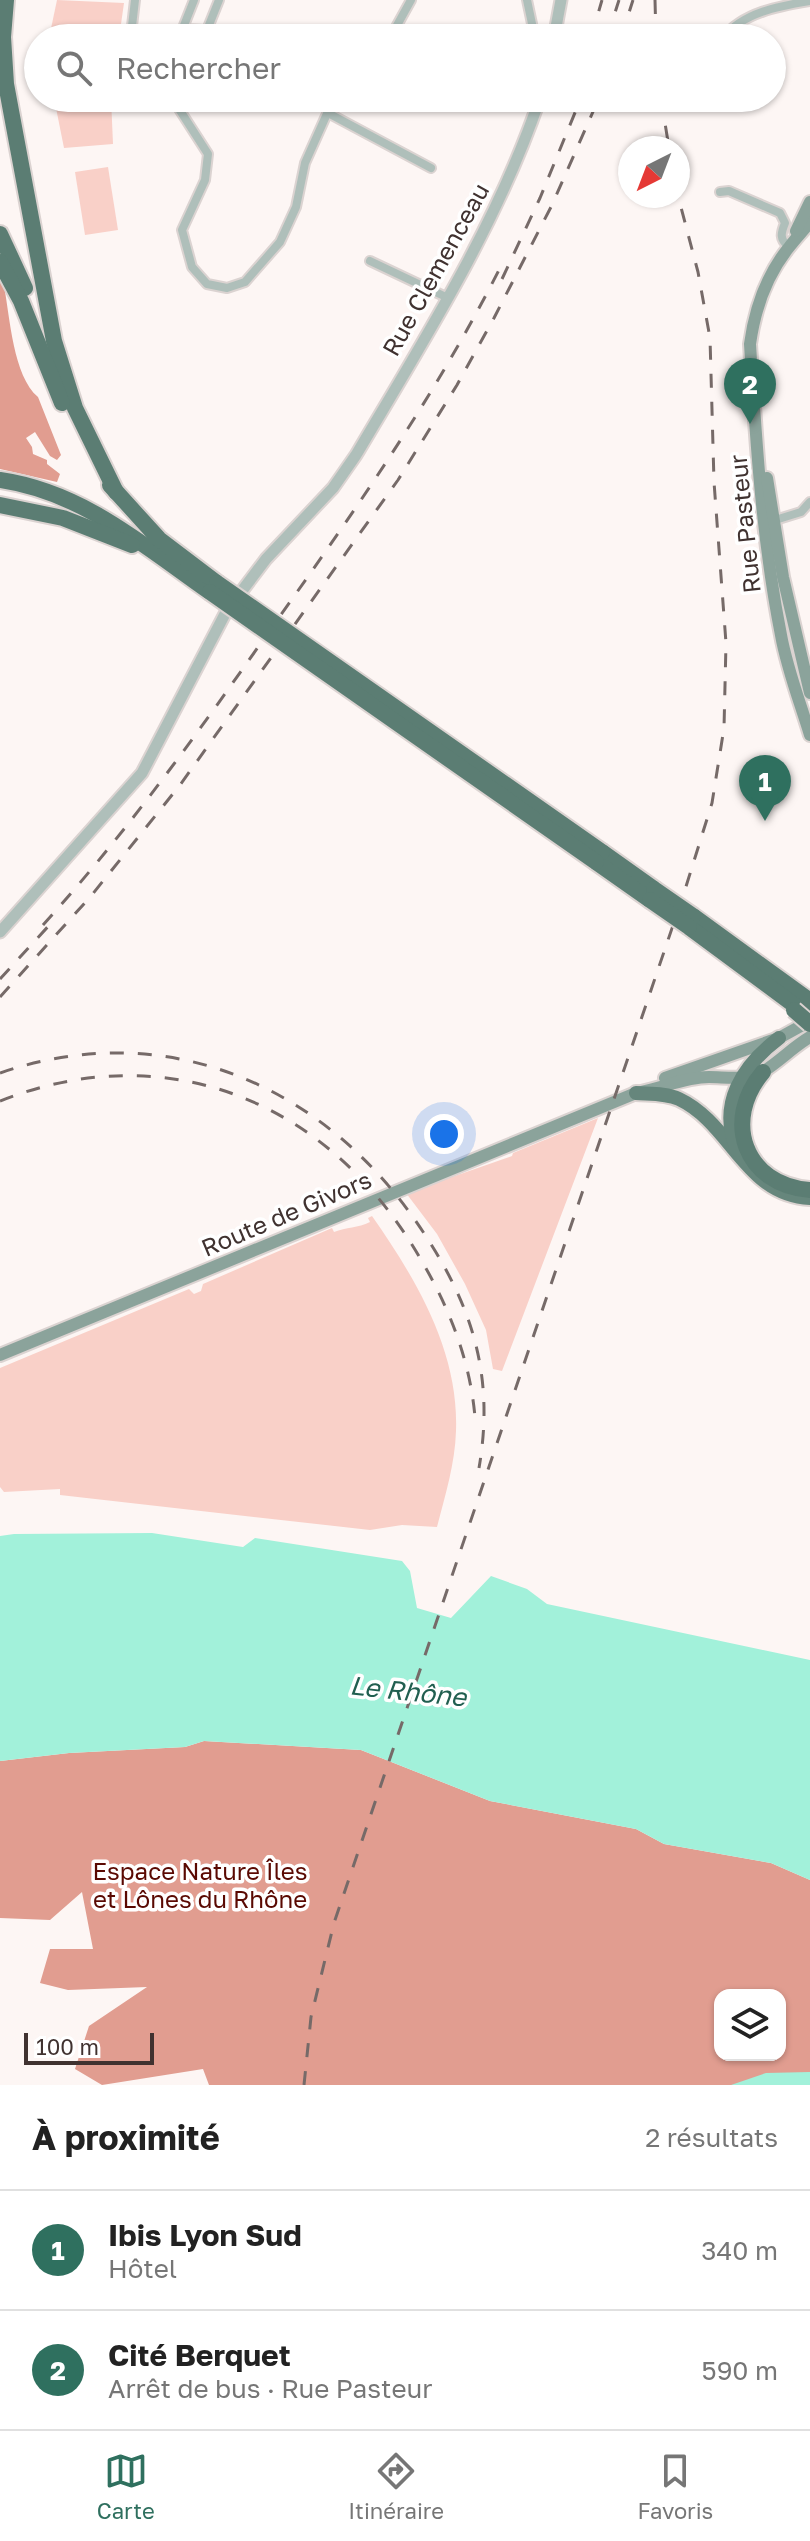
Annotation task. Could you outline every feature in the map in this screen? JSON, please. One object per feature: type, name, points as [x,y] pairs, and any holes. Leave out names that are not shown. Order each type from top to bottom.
[{"type":"highway","points":[[6,0],[3,37],[6,84],[54,341],[75,408],[116,492]]},
{"type":"highway","points":[[3,238],[32,308],[44,355]]},
{"type":"highway","points":[[1,264],[76,432],[116,492],[159,539],[214,588],[691,922],[806,1012]]},
{"type":"highway","points":[[0,480],[49,493],[89,509],[183,573]]},
{"type":"highway","points":[[0,505],[82,524],[126,542],[214,588]]},
{"type":"highway","points":[[691,922],[806,1012]]},
{"type":"highway","points":[[740,1157],[732,1135],[730,1117],[733,1095],[754,1059],[779,1038]]},
{"type":"highway","points":[[763,1072],[745,1100],[741,1129],[751,1157],[776,1180],[791,1187],[810,1190]]},
{"type":"highway","points":[[636,1093],[665,1095],[686,1103],[756,1176],[791,1196],[810,1198]]},
{"type":"main road","name":"Rue Pasteur","points":[[810,202],[789,247],[762,291],[753,318],[750,344],[781,639],[810,735]]},
{"type":"main road","name":"Rue Pasteur","points":[[789,247],[810,224]]},
{"type":"main road","name":"Rue Pasteur","points":[[769,522],[810,693]]},
{"type":"main road","points":[[636,1093],[650,1084],[779,1038],[806,1012]]},
{"type":"main road","points":[[636,1093],[691,1078],[741,1077],[763,1072],[810,1037]]},
{"type":"main road","points":[[717,1059],[733,1064],[741,1077],[745,1100]]},
{"type":"main road","name":"Route de Givors","points":[[0,1355],[636,1093]]},
{"type":"street","points":[[132,24],[135,0]]},
{"type":"street","points":[[185,24],[194,0]]},
{"type":"street","points":[[209,24],[219,0]]},
{"type":"street","points":[[398,24],[411,0]]},
{"type":"street","points":[[527,0],[532,24]]},
{"type":"street","points":[[557,24],[561,0]]},
{"type":"street","points":[[742,24],[767,9],[810,1]]},
{"type":"street","points":[[181,112],[208,154],[205,180],[182,230],[192,267],[200,278],[215,287],[236,287],[245,282],[280,242],[296,207],[305,163],[328,113],[431,168]]},
{"type":"street","name":"Rue Clemenceau","points":[[0,932],[142,773],[226,612],[266,559],[333,488],[356,455],[489,222],[524,146],[535,112]]},
{"type":"street","points":[[720,192],[729,191],[780,213],[785,223],[781,235],[789,247]]},
{"type":"street","points":[[370,261],[446,297]]},
{"type":"street","points":[[769,522],[801,512],[810,502]]},
{"type":"shaded area","points":[[57,0],[124,3],[121,24],[52,24]]},
{"type":"shaded area","points":[[57,112],[112,112],[113,144],[64,148]]},
{"type":"shaded area","points":[[108,167],[118,230],[85,235],[75,172]]},
{"type":"shaded area","points":[[598,1118],[502,1371],[493,1369],[486,1330],[465,1284],[437,1234],[406,1193],[512,1156]]},
{"type":"shaded area","points":[[372,1216],[404,1265],[432,1317],[450,1373],[455,1401],[455,1443],[437,1527],[402,1525],[370,1530],[60,1495],[60,1489],[4,1492],[0,1487],[0,1368],[189,1289],[194,1294],[201,1291],[203,1284],[332,1228],[334,1232],[366,1224]]},
{"type":"green space","points":[[0,281],[4,286],[18,361],[23,375],[38,397],[61,455],[57,460],[50,456],[35,432],[26,438],[33,454],[47,460],[47,464],[60,474],[57,482],[0,469]]},
{"type":"green space","name":"Espace Nature Îles et Lônes du Rhône","points":[[204,1741],[361,1750],[490,1801],[636,1829],[664,1844],[771,1863],[810,1880],[810,2085],[209,2085],[203,2069],[102,2085],[75,2069],[89,2026],[147,1987],[68,1990],[40,1983],[50,1949],[93,1949],[82,1892],[50,1920],[0,1918],[0,1761],[69,1753],[185,1747]]},
{"type":"water","name":"Le Rhône","points":[[152,1533],[243,1547],[255,1538],[402,1561],[410,1571],[417,1608],[451,1618],[491,1576],[527,1589],[547,1604],[810,1660],[810,1880],[771,1863],[664,1844],[636,1829],[490,1801],[361,1750],[204,1741],[185,1747],[69,1753],[0,1761],[0,1536]]},
{"type":"water","points":[[810,2072],[810,2085],[731,2085],[766,2073]]},
{"type":"railway","points":[[595,24],[602,0]]},
{"type":"railway","points":[[611,24],[619,0]]},
{"type":"railway","points":[[625,24],[633,0]]},
{"type":"railway","points":[[655,0],[656,24]]},
{"type":"railway","points":[[502,279],[575,112]]},
{"type":"railway","points":[[0,997],[91,896],[180,785],[398,480],[494,318],[552,205],[593,112]]},
{"type":"railway","points":[[663,112],[667,136]]},
{"type":"railway","points":[[304,2085],[311,2017],[334,1923],[712,803],[724,728],[726,643],[714,482],[710,338],[698,272],[681,208]]},
{"type":"railway","points":[[43,925],[164,777],[336,537],[423,404],[501,266]]},
{"type":"railway","points":[[0,979],[54,920]]},
{"type":"railway","points":[[0,1073],[64,1057],[126,1053],[186,1060],[243,1078],[296,1105],[345,1141],[389,1186],[427,1238],[469,1320],[477,1348],[484,1406],[479,1468]]},
{"type":"railway","points":[[0,1101],[63,1082],[125,1076],[184,1081],[240,1097],[293,1123],[341,1159],[383,1204],[420,1258],[456,1334],[468,1375],[475,1417]]},
{"type":"place","name":"Cité Berquet","points":[[750,424]]},
{"type":"place","name":"Ibis Lyon Sud","points":[[765,821]]}]
